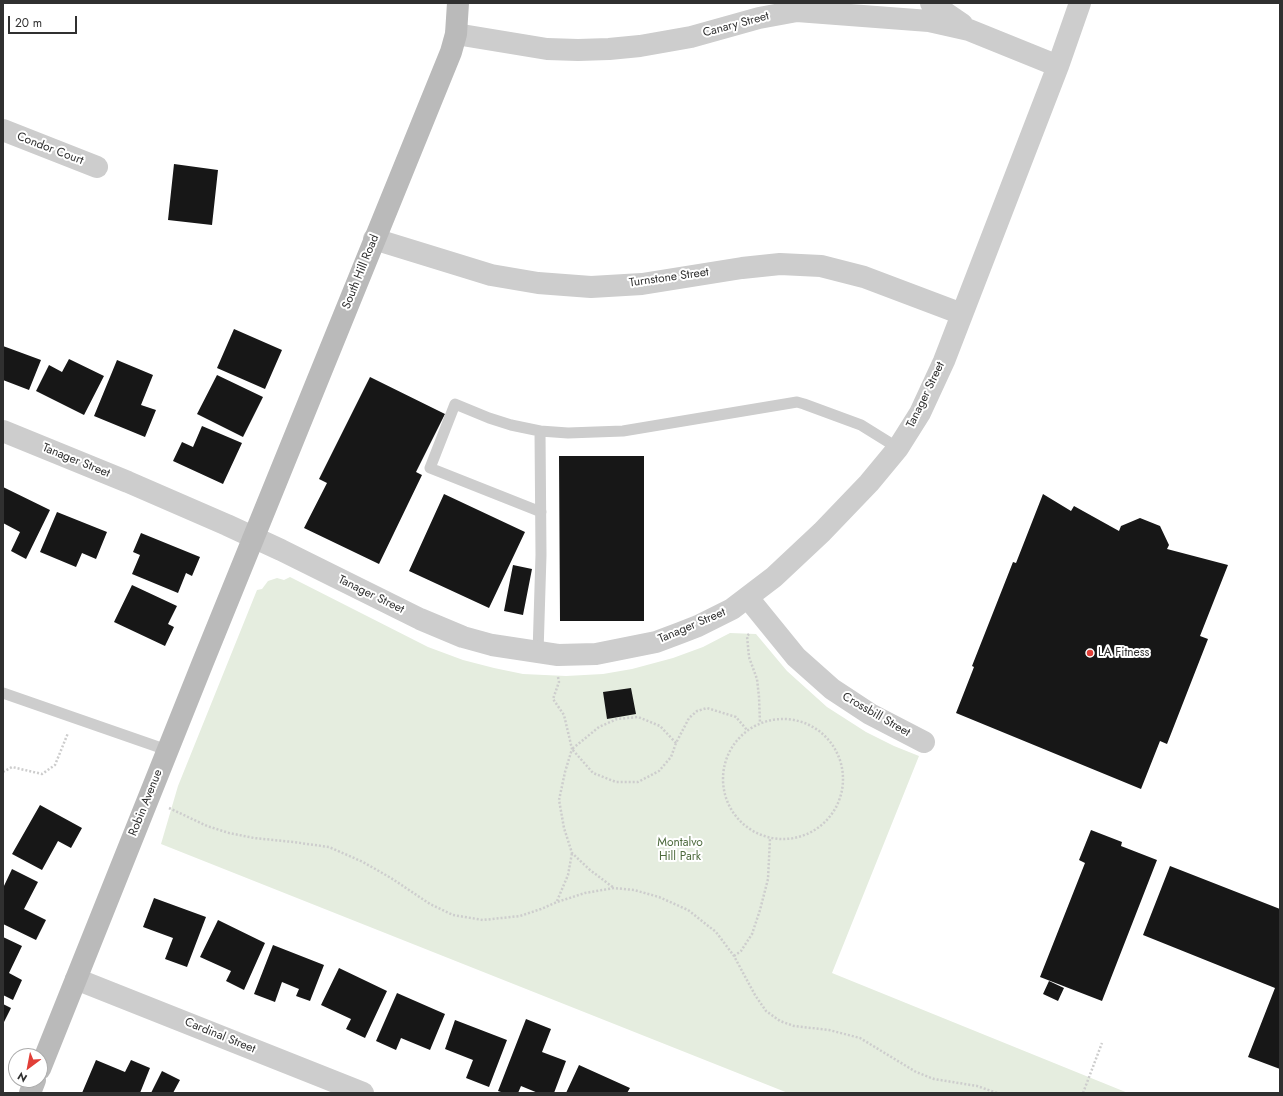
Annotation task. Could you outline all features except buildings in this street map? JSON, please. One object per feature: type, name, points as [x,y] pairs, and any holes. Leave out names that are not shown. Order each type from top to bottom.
[{"type":"street","name":"South Hill Road","points":[[254,538],[374,238],[451,52],[456,34],[458,3]]},
{"type":"street","points":[[931,3],[969,30]]},
{"type":"street","name":"Tanager Street","points":[[3,431],[128,482],[254,538],[442,629],[492,645],[548,654],[596,654],[656,642],[698,626],[732,609],[748,598],[774,577],[822,532],[869,484],[898,448],[920,413],[944,361],[1058,66],[1080,3]]},
{"type":"street","name":"Canary Street","points":[[456,34],[547,49],[609,49],[640,46],[691,37],[800,7],[929,21],[969,30],[1058,66]]},
{"type":"street","name":"Condor Court","points":[[3,130],[97,167]]},
{"type":"street","name":"Turnstone Street","points":[[374,238],[491,275],[538,283],[591,287],[642,284],[742,268],[780,264],[821,266],[864,277],[962,314]]},
{"type":"street","name":"Robin Avenue","points":[[48,1049],[254,538]]},
{"type":"street","name":"Crossbill Street","points":[[748,598],[796,657],[832,689],[870,714],[924,742]]},
{"type":"street","name":"Cardinal Street","points":[[76,979],[363,1093]]},
{"type":"lane","points":[[541,512],[430,468],[455,404],[511,425],[540,431],[568,433],[623,431],[797,402],[861,425],[898,448]]},
{"type":"lane","points":[[540,431],[541,512],[548,654]]},
{"type":"lane","points":[[3,693],[168,750]]},
{"type":"path","points":[[760,723],[759,697],[756,679],[749,657],[747,636],[765,619]]},
{"type":"path","points":[[548,654],[558,682],[553,698],[564,715],[572,749],[593,774],[616,782],[638,782],[659,771],[671,757],[676,743],[689,718],[697,711],[707,708],[736,717],[747,730]]},
{"type":"path","points":[[3,772],[12,767],[42,774],[55,765],[74,717]]},
{"type":"path","points":[[557,902],[568,875],[572,853],[564,828],[559,800],[572,749],[599,727],[617,719],[638,717],[660,726],[676,743]]},
{"type":"path","points":[[778,719],[797,721],[814,728],[829,740],[839,756],[843,774],[842,793],[835,811],[823,825],[807,835],[789,840],[770,839],[752,831],[736,818],[726,801],[722,782],[725,762],[733,744],[747,730],[760,723],[778,719]]},
{"type":"path","points":[[148,798],[207,826],[230,833],[254,838],[329,847],[363,862],[391,878],[430,904],[454,914],[483,920],[520,916],[584,893],[614,888],[634,890],[659,897],[688,910],[716,932],[734,956],[755,995],[766,1011],[780,1021],[794,1026],[829,1030],[860,1038],[916,1072],[934,1079],[977,1086],[997,1093]]},
{"type":"path","points":[[734,956],[741,951],[752,934],[760,910],[768,879],[770,839]]},
{"type":"path","points":[[572,853],[590,870],[614,888]]},
{"type":"path","points":[[1083,1093],[1102,1043]]},
{"type":"green space","name":"Montalvo Hill Park","points":[[290,577],[428,647],[463,660],[523,674],[566,676],[603,674],[632,669],[673,658],[703,647],[730,633],[756,634],[787,671],[827,707],[866,732],[894,746],[919,756],[832,973],[1128,1093],[788,1093],[161,844],[178,786],[257,590],[262,589],[268,581],[277,578],[284,580]]},
{"type":"place","name":"LA Fitness","points":[[1090,653]]}]
